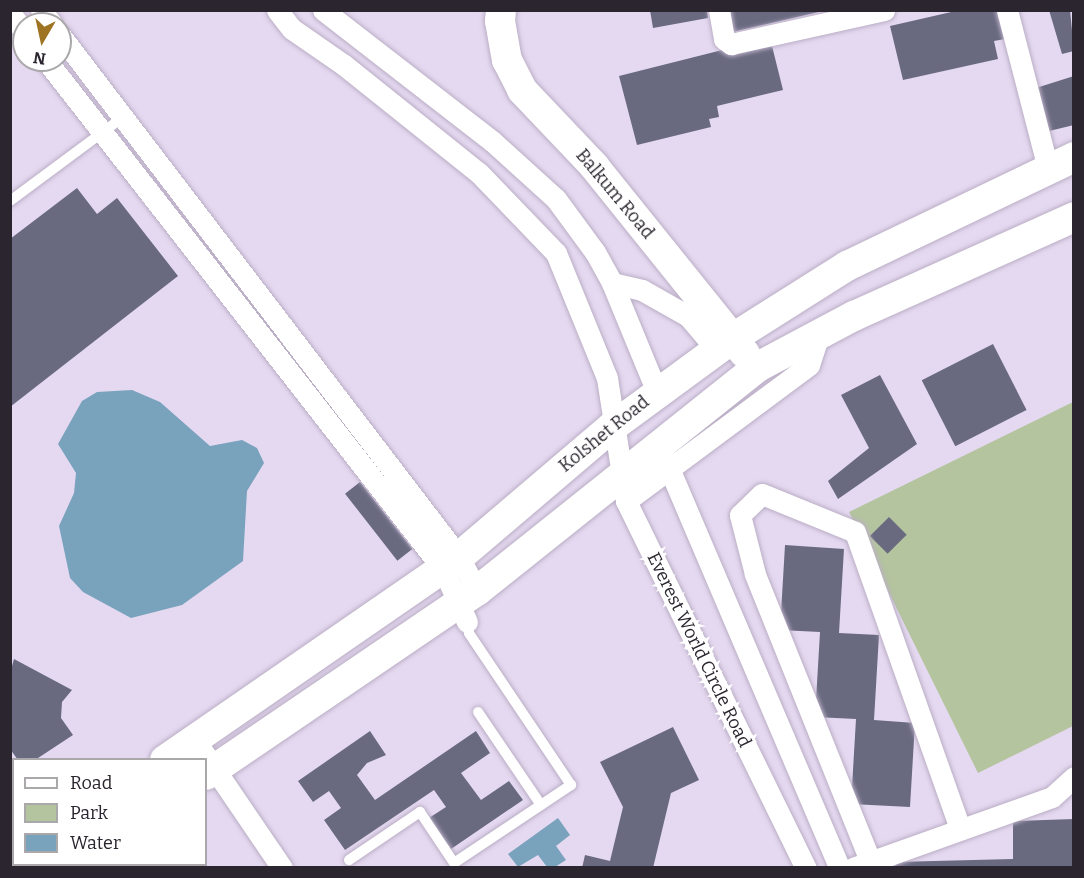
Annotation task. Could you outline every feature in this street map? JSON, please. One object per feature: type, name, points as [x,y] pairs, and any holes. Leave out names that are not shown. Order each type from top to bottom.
[{"type":"street","name":"Everest World Circle Road","points":[[277,10],[292,29],[344,65],[479,173],[556,253],[607,378],[612,427],[623,489],[806,867]]},
{"type":"street","points":[[323,10],[492,141],[556,198],[595,252],[612,283],[657,392]]},
{"type":"street","name":"Balkum Road","points":[[501,10],[500,21],[507,60],[522,90],[594,166],[724,343],[756,368]]},
{"type":"street","points":[[719,10],[724,39],[731,44],[851,14],[884,10]]},
{"type":"street","points":[[1007,10],[1061,163]]},
{"type":"street","points":[[72,51],[123,117],[396,492]]},
{"type":"street","points":[[55,72],[101,132],[396,492],[451,563],[468,605]]},
{"type":"street","name":"Kolshet Road","points":[[167,758],[451,563],[612,427],[724,343],[847,266],[1061,163]]},
{"type":"street","points":[[840,867],[666,458],[682,424],[756,368],[819,335],[1074,217]]},
{"type":"street","points":[[612,283],[642,290],[688,316],[724,343]]},
{"type":"street","points":[[282,867],[211,771],[468,605],[666,458],[774,393],[809,365],[819,335]]},
{"type":"street","points":[[756,368],[774,393]]},
{"type":"street","points":[[960,829],[855,532],[762,494],[740,515],[755,574],[866,865],[1052,797],[1074,777]]},
{"type":"street","points":[[195,740],[204,758]]},
{"type":"lane","points":[[10,201],[123,117]]},
{"type":"lane","points":[[349,860],[420,812],[454,863],[571,785],[469,633],[468,605]]},
{"type":"lane","points":[[478,712],[541,805]]},
{"type":"green space","points":[[1073,402],[1073,726],[978,773],[849,512]]},
{"type":"water","points":[[132,390],[160,402],[210,446],[242,440],[257,448],[264,463],[247,491],[243,561],[182,605],[131,618],[83,592],[70,578],[59,526],[74,493],[76,473],[58,444],[82,401],[97,392]]},
{"type":"water","points":[[558,818],[570,835],[556,846],[566,860],[555,867],[547,867],[538,855],[518,867],[508,854]]},
{"type":"building","points":[[650,10],[707,10],[708,18],[653,28]]},
{"type":"building","points":[[723,10],[822,10],[823,11],[728,33]]},
{"type":"building","points":[[960,10],[998,10],[1005,39],[994,41],[998,59],[903,80],[890,26]]},
{"type":"building","points":[[1049,10],[1070,10],[1074,51],[1062,54]]},
{"type":"building","points":[[770,38],[783,90],[717,106],[719,117],[709,119],[711,127],[637,145],[619,76]]},
{"type":"building","points":[[1074,76],[1074,125],[1045,132],[1036,88]]},
{"type":"building","points":[[77,188],[97,214],[117,198],[178,276],[10,407],[10,239]]},
{"type":"building","points":[[993,344],[1027,410],[955,446],[922,380]]},
{"type":"building","points":[[880,375],[917,444],[838,499],[828,481],[869,448],[841,395]]},
{"type":"building","points":[[360,482],[412,549],[397,561],[345,494]]},
{"type":"building","points":[[889,517],[907,535],[888,554],[870,536]]},
{"type":"building","points":[[785,545],[844,549],[839,633],[879,635],[874,720],[915,723],[910,807],[851,804],[856,719],[815,717],[820,632],[780,630]]},
{"type":"building","points":[[14,659],[72,690],[62,702],[61,718],[73,735],[38,758],[17,758],[10,749],[10,673]]},
{"type":"building","points":[[673,727],[699,780],[671,793],[653,868],[582,868],[585,855],[610,861],[623,807],[600,762]]},
{"type":"building","points":[[370,731],[386,755],[367,763],[357,775],[375,800],[476,731],[490,753],[461,773],[481,800],[509,781],[523,800],[451,849],[429,818],[446,807],[434,790],[345,850],[324,820],[341,808],[329,791],[313,802],[298,781]]},
{"type":"building","points":[[1074,819],[1074,868],[896,868],[895,862],[1013,859],[1013,821]]},
{"type":"building","points":[[140,866],[172,866],[173,868],[137,868]]}]
